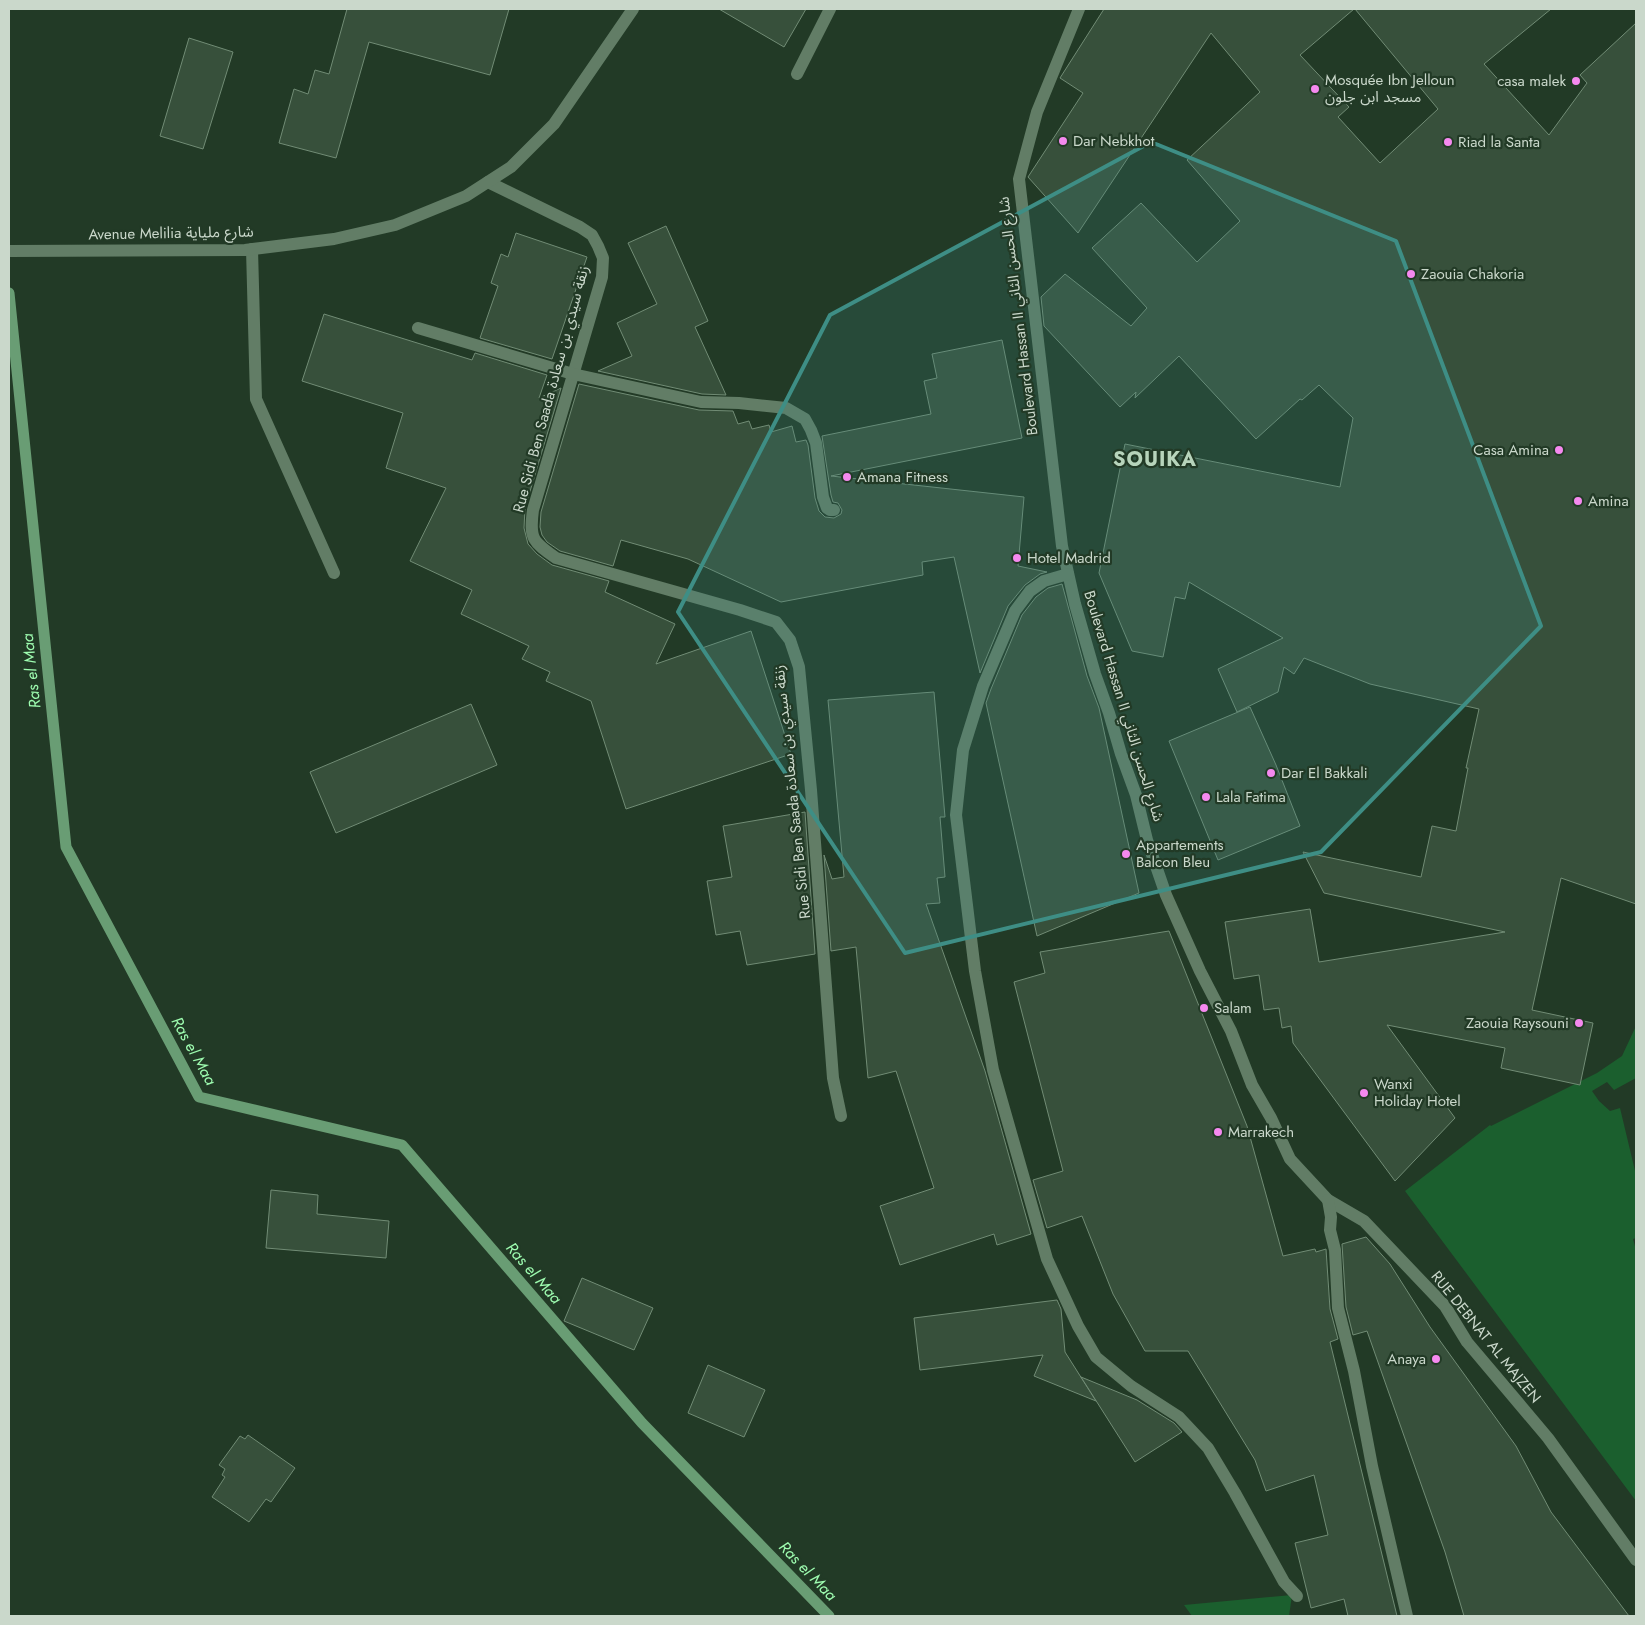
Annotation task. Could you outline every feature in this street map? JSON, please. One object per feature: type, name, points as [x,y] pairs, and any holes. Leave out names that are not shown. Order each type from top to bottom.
[{"type":"street","name":"Avenue Melilia شارع ملياية","points":[[9,251],[252,249],[334,239],[395,225],[466,196],[511,167],[554,124],[633,9]]},
{"type":"street","points":[[797,74],[830,9]]},
{"type":"street","name":"Boulevard Hassan II شارع الحسن الثاني","points":[[1078,9],[1037,112],[1018,179],[1062,546],[1095,674],[1136,795],[1147,840],[1166,895],[1200,971],[1231,1031],[1252,1085],[1271,1118],[1290,1159],[1328,1200]]},
{"type":"street","name":"Rue Sidi Ben Saada زنقة سيدي بن سعادة","points":[[488,182],[580,227],[592,235],[603,258],[602,276],[533,510],[531,529],[538,545],[556,558],[776,622],[790,640],[799,667],[811,790],[833,1078],[841,1116]]},
{"type":"street","points":[[252,249],[256,399],[334,573]]},
{"type":"street","points":[[418,328],[573,374],[701,402],[739,403],[786,408],[805,419],[811,430],[816,443],[823,497],[828,509],[834,510]]},
{"type":"street","points":[[1068,574],[1044,581],[1030,591],[1015,611],[983,686],[963,750],[956,815],[975,971],[993,1070],[1047,1259],[1078,1326],[1096,1357],[1131,1386],[1178,1417],[1208,1448],[1240,1501],[1284,1582],[1297,1596]]},
{"type":"street","points":[[1328,1200],[1331,1217],[1330,1230],[1335,1250],[1338,1308],[1354,1371],[1372,1466],[1407,1616]]},
{"type":"street","name":"RUE DEBNAT AL MAJZEN","points":[[1328,1200],[1364,1221],[1444,1306],[1466,1342],[1548,1438],[1636,1560]]},
{"type":"highlighted area","points":[[1151,142],[1396,241],[1541,626],[1321,852],[905,953],[678,612],[830,315]]},
{"type":"green space","points":[[1636,1026],[1636,1078],[1614,1090],[1607,1082],[1592,1091],[1610,1111],[1620,1108],[1636,1175],[1636,1238],[1633,1239],[1636,1250],[1636,1501],[1405,1191],[1490,1125],[1597,1073],[1622,1056]]},
{"type":"green space","points":[[1292,1595],[1289,1616],[1192,1616],[1184,1605]]},
{"type":"building","points":[[347,9],[509,9],[490,75],[369,42],[336,158],[279,143],[294,89],[308,94],[315,70],[329,74]]},
{"type":"building","points":[[719,9],[806,9],[784,47]]},
{"type":"building","points":[[1104,9],[1354,9],[1300,55],[1349,107],[1338,117],[1380,163],[1438,109],[1355,9],[1551,9],[1484,64],[1549,135],[1587,83],[1580,75],[1636,23],[1636,904],[1561,878],[1532,1010],[1593,1023],[1580,1085],[1501,1068],[1505,1048],[1387,1025],[1455,1118],[1395,1181],[1293,1043],[1291,1026],[1282,1028],[1279,1008],[1264,1010],[1259,975],[1234,979],[1225,922],[1310,909],[1319,962],[1505,932],[1324,893],[1303,852],[1421,877],[1432,826],[1456,831],[1468,768],[1466,768],[1479,709],[1370,684],[1304,658],[1294,674],[1284,667],[1278,692],[1237,712],[1218,669],[1283,638],[1189,582],[1185,599],[1175,597],[1163,657],[1132,651],[1099,573],[1125,444],[1340,487],[1353,418],[1319,385],[1302,400],[1300,399],[1256,439],[1179,356],[1135,398],[1136,392],[1120,407],[1044,326],[1041,297],[1065,274],[1131,326],[1147,308],[1092,248],[1141,203],[1197,262],[1240,221],[1187,160],[1260,92],[1211,33],[1078,233],[1028,177],[1083,93],[1060,78]]},
{"type":"building","points":[[189,38],[233,52],[203,149],[160,136]]},
{"type":"building","points":[[666,226],[708,321],[695,327],[726,395],[702,394],[598,371],[632,356],[617,323],[657,304],[628,243]]},
{"type":"building","points":[[516,233],[587,257],[552,359],[480,338],[498,286],[491,283],[501,254],[508,257]]},
{"type":"building","points":[[324,314],[472,360],[475,353],[547,375],[539,398],[561,388],[525,508],[524,528],[528,544],[537,554],[552,565],[609,581],[605,592],[675,624],[656,664],[751,631],[791,754],[626,809],[591,701],[546,681],[550,672],[522,659],[529,646],[461,614],[472,590],[410,561],[446,488],[386,468],[403,413],[302,381]]},
{"type":"building","points":[[1002,340],[1022,438],[831,476],[1024,497],[1018,566],[1047,572],[1040,574],[1025,585],[1008,606],[980,673],[954,557],[922,562],[923,575],[781,602],[688,559],[621,540],[613,566],[560,551],[547,542],[542,535],[540,527],[541,512],[579,384],[699,410],[733,411],[738,424],[749,421],[752,429],[769,425],[771,432],[792,426],[796,442],[806,440],[808,445],[815,498],[819,511],[825,517],[834,518],[841,514],[842,510],[838,503],[833,502],[831,495],[822,436],[931,414],[924,381],[937,378],[932,354]]},
{"type":"building","points":[[1062,584],[1087,676],[1099,708],[1139,893],[1037,936],[986,703],[1022,615],[1036,597],[1048,588]]},
{"type":"building","points":[[934,692],[945,817],[940,817],[945,877],[937,878],[940,903],[926,904],[985,1071],[1031,1234],[997,1245],[994,1234],[900,1265],[880,1206],[934,1188],[896,1071],[868,1078],[856,947],[831,951],[824,855],[832,879],[844,877],[828,700]]},
{"type":"building","points":[[471,704],[497,765],[336,833],[310,772]]},
{"type":"building","points":[[1250,707],[1276,765],[1300,826],[1218,860],[1169,741]]},
{"type":"building","points":[[805,812],[815,954],[747,965],[740,931],[716,935],[707,881],[732,877],[723,826]]},
{"type":"building","points":[[1169,931],[1247,1126],[1283,1256],[1315,1249],[1316,1252],[1326,1249],[1330,1309],[1338,1339],[1330,1342],[1397,1616],[1348,1616],[1344,1599],[1311,1608],[1295,1543],[1328,1535],[1314,1475],[1266,1491],[1255,1460],[1188,1351],[1145,1351],[1113,1294],[1082,1216],[1047,1228],[1033,1180],[1063,1171],[1014,982],[1045,973],[1040,952]]},
{"type":"building","points":[[271,1190],[318,1195],[317,1214],[389,1221],[386,1258],[266,1248]]},
{"type":"building","points":[[1366,1237],[1390,1264],[1430,1327],[1516,1446],[1551,1512],[1629,1616],[1464,1616],[1445,1552],[1367,1331],[1353,1335],[1346,1307],[1342,1244]]},
{"type":"building","points":[[582,1278],[653,1308],[634,1350],[564,1321]]},
{"type":"building","points":[[1057,1300],[1061,1309],[1065,1352],[1096,1401],[1034,1376],[1043,1355],[920,1370],[914,1318]]},
{"type":"building","points":[[708,1365],[765,1390],[744,1437],[688,1413]]},
{"type":"building","points":[[1081,1377],[1137,1400],[1174,1423],[1182,1432],[1135,1462]]},
{"type":"building","points":[[248,1435],[295,1468],[271,1502],[266,1499],[249,1522],[212,1497],[225,1477],[222,1475],[225,1469],[219,1465],[240,1436],[245,1439]]},
{"type":"waterway","name":"Ras el Maa","points":[[9,293],[66,847],[199,1097],[402,1145],[642,1423],[829,1616]]},
{"type":"place","name":"casa malek","points":[[1576,81]]},
{"type":"place","name":"Mosquée Ibn Jelloun مسجد ابن جلون","points":[[1315,89]]},
{"type":"place","name":"Dar Nebkhot","points":[[1063,141]]},
{"type":"place","name":"Riad la Santa","points":[[1448,142]]},
{"type":"place","name":"Zaouia Chakoria","points":[[1411,274]]},
{"type":"place","name":"Casa Amina","points":[[1559,450]]},
{"type":"place","name":"Amana Fitness","points":[[847,477]]},
{"type":"place","name":"Amina","points":[[1578,501]]},
{"type":"place","name":"Hotel Madrid","points":[[1017,558]]},
{"type":"place","name":"Dar El Bakkali","points":[[1271,773]]},
{"type":"place","name":"Lala Fatima","points":[[1206,797]]},
{"type":"place","name":"Appartements Balcon Bleu","points":[[1126,854]]},
{"type":"place","name":"Salam","points":[[1204,1008]]},
{"type":"place","name":"Zaouia Raysouni","points":[[1579,1023]]},
{"type":"place","name":"Wanxi Holiday Hotel","points":[[1364,1093]]},
{"type":"place","name":"Marrakech","points":[[1218,1132]]},
{"type":"place","name":"Anaya","points":[[1436,1359]]},
{"type":"district","name":"SOUIKA","points":[[1155,459]]}]
